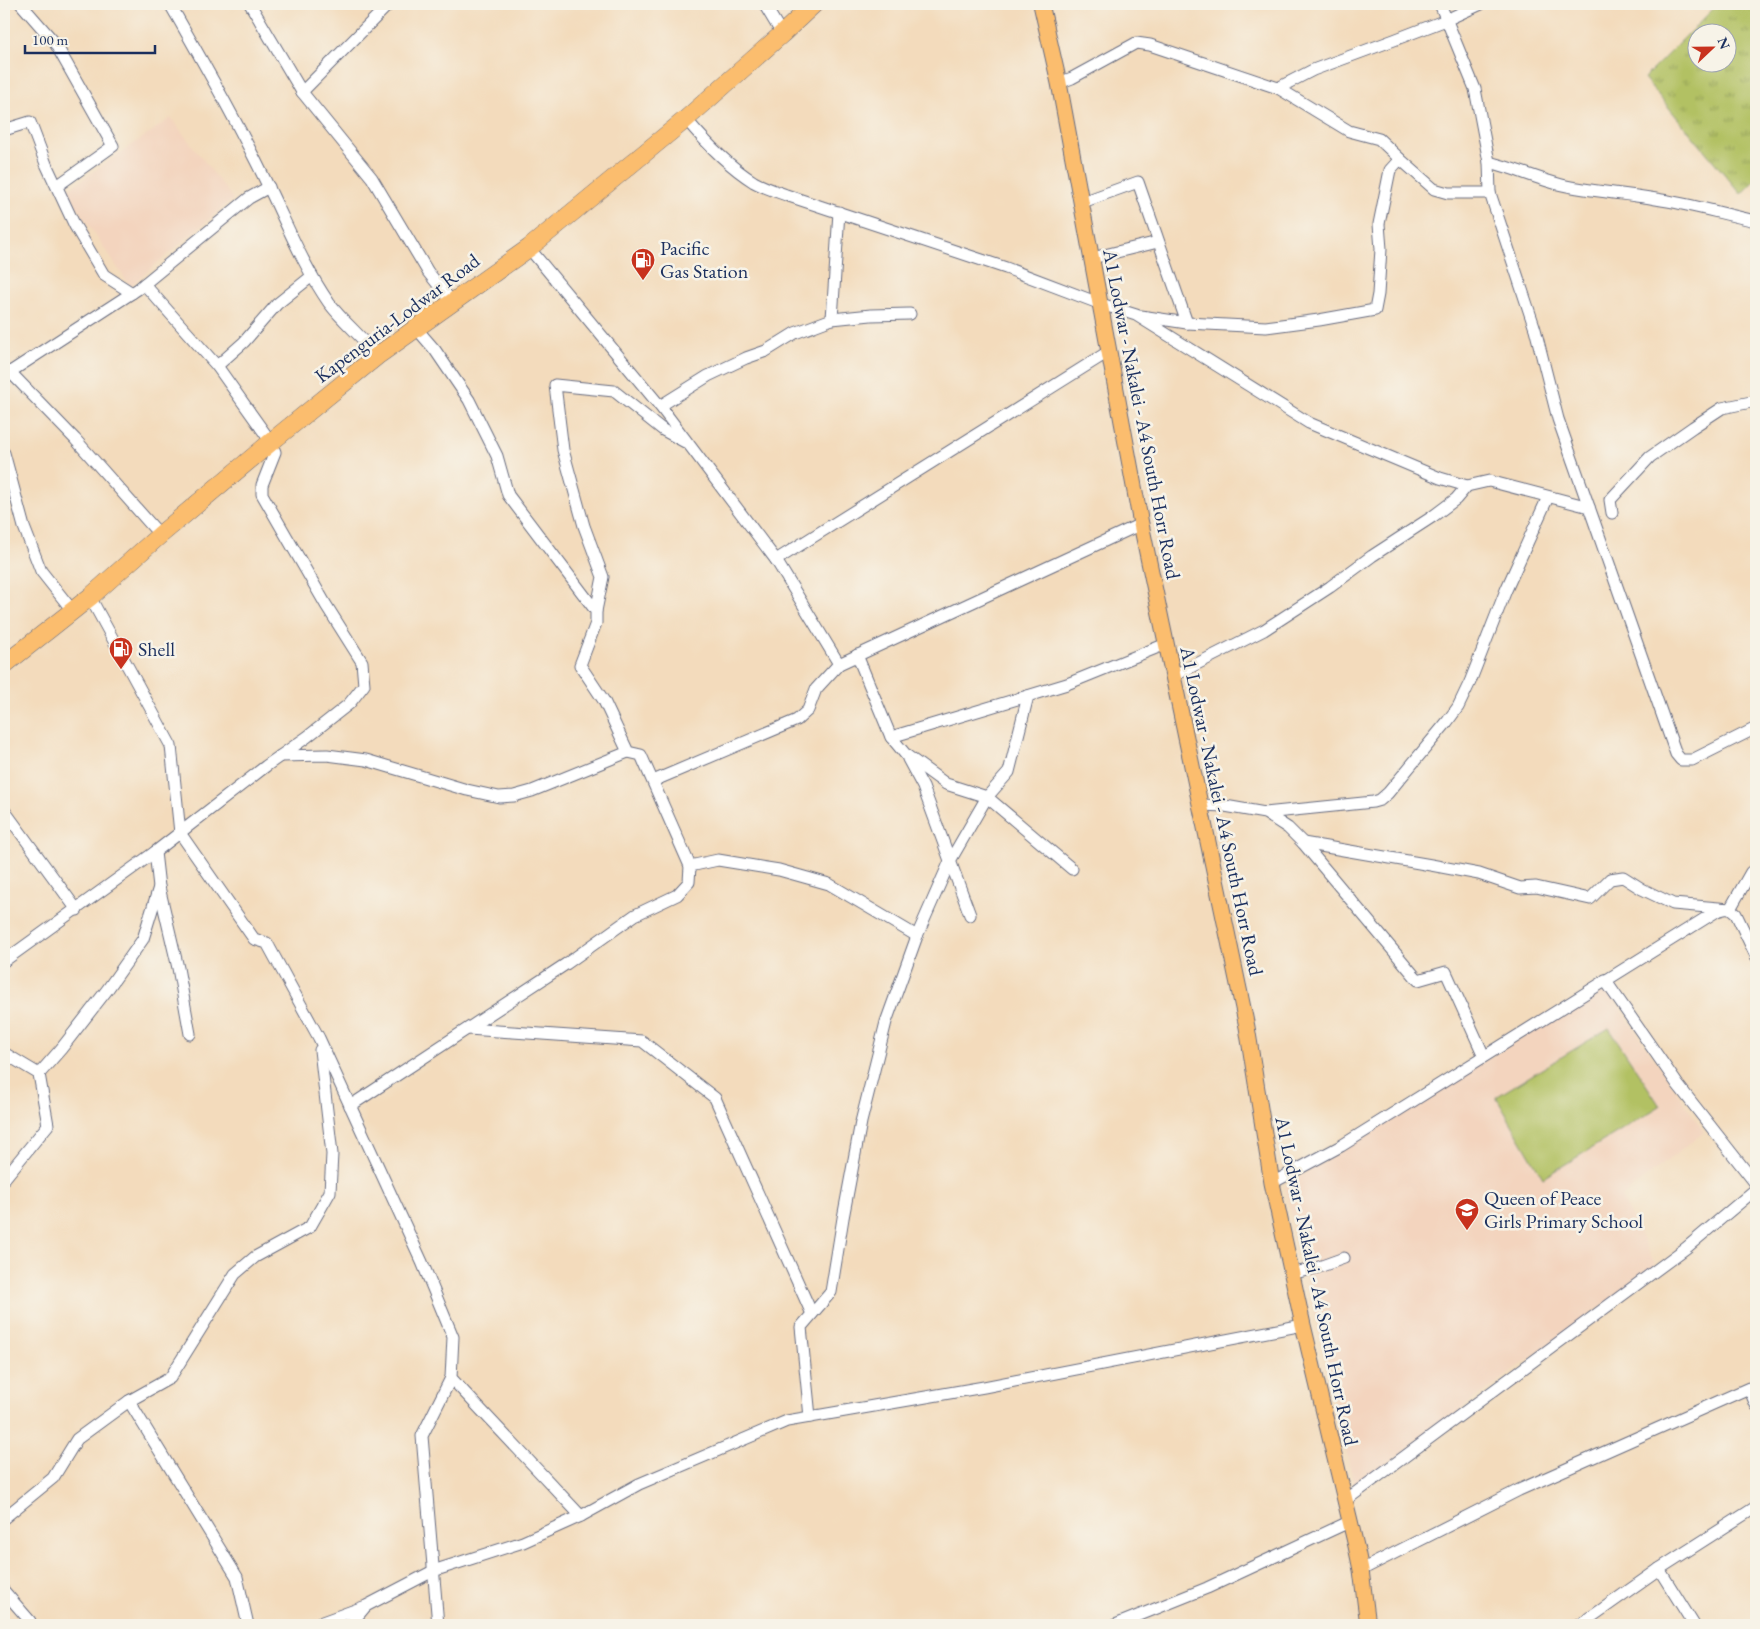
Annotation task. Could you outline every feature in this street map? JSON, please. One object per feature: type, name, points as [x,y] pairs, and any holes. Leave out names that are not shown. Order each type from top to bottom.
[{"type":"highway","name":"Kapenguria-Lodwar Road","points":[[4,665],[90,597],[160,535],[377,356],[529,248],[686,119],[814,4]]},
{"type":"main road","name":"A1 Lodwar - Nakalei - A4 South Horr Road","points":[[1043,5],[1101,304],[1108,352],[1141,524],[1247,1027],[1272,1183],[1291,1274],[1351,1521],[1361,1570],[1368,1625]]},
{"type":"street","points":[[21,4],[55,43],[113,146],[56,186]]},
{"type":"street","points":[[170,4],[204,63],[269,187],[312,276],[330,304],[377,356]]},
{"type":"street","points":[[250,4],[302,92],[372,178],[428,272],[452,302]]},
{"type":"street","points":[[764,4],[782,34]]},
{"type":"street","points":[[1440,4],[1475,89],[1489,162],[1490,193],[1535,329],[1558,419],[1676,754],[1681,760],[1692,760],[1756,728]]},
{"type":"street","points":[[1278,88],[1313,70],[1446,20],[1480,4]]},
{"type":"street","points":[[302,92],[386,5]]},
{"type":"street","points":[[1059,84],[1136,43],[1150,45],[1278,88],[1349,131],[1379,139],[1434,189],[1448,193],[1490,193]]},
{"type":"street","points":[[686,119],[728,164],[755,182],[786,195],[1006,268],[1101,304],[1136,315],[1187,323],[1266,326],[1319,320],[1375,310],[1381,249],[1379,224],[1390,170],[1400,159]]},
{"type":"street","points":[[4,130],[30,122],[56,186],[75,226],[104,274],[132,293]]},
{"type":"street","points":[[1489,162],[1571,187],[1656,198],[1756,221]]},
{"type":"street","points":[[1080,203],[1138,182],[1187,323]]},
{"type":"street","points":[[5,373],[132,293],[248,198],[269,187]]},
{"type":"street","points":[[832,319],[839,212]]},
{"type":"street","points":[[1092,258],[1158,242]]},
{"type":"street","points":[[529,248],[660,406],[776,560],[839,664]]},
{"type":"street","points":[[217,366],[244,342],[278,304],[312,276]]},
{"type":"street","points":[[4,961],[156,852],[350,704],[364,685],[362,662],[326,605],[262,494],[262,486],[275,452],[271,442],[217,366],[144,284]]},
{"type":"street","points":[[660,406],[708,376],[766,351],[795,333],[832,319],[871,314],[910,314]]},
{"type":"street","points":[[1136,315],[1309,423],[1440,478],[1466,486],[1489,481],[1589,507]]},
{"type":"street","points":[[416,328],[469,400],[497,456],[508,495],[596,611]]},
{"type":"street","points":[[776,560],[1108,352]]},
{"type":"street","points":[[5,373],[14,376],[75,439],[160,535]]},
{"type":"street","points":[[628,752],[604,701],[580,666],[596,623],[596,611],[603,578],[584,526],[563,450],[555,385],[614,391],[663,430],[690,445]]},
{"type":"street","points":[[1612,513],[1610,500],[1650,458],[1722,408],[1756,401]]},
{"type":"street","points":[[4,453],[7,483],[40,571],[72,610]]},
{"type":"street","points":[[1173,676],[1264,630],[1432,517],[1456,498],[1466,486]]},
{"type":"street","points":[[1200,805],[1225,806],[1265,813],[1372,802],[1380,800],[1388,793],[1458,707],[1470,682],[1506,590],[1548,497]]},
{"type":"street","points":[[653,781],[797,720],[808,710],[816,688],[839,664],[1141,524]]},
{"type":"street","points":[[90,597],[171,746],[180,833],[254,940],[267,943],[319,1038],[422,1262],[453,1337],[451,1378],[422,1436],[438,1625]]},
{"type":"street","points":[[891,737],[1067,684],[1166,644]]},
{"type":"street","points":[[857,655],[891,737],[906,756],[923,787],[970,915]]},
{"type":"street","points":[[810,1417],[801,1327],[831,1292],[861,1122],[886,1022],[917,936],[950,861],[987,797],[1010,772],[1028,696]]},
{"type":"street","points":[[280,756],[327,755],[366,760],[467,790],[499,797],[514,796],[532,791],[628,752],[641,755],[690,866],[689,882],[677,895],[635,915],[566,964],[350,1106]]},
{"type":"street","points":[[906,756],[946,784],[987,797],[1072,869]]},
{"type":"street","points":[[4,810],[77,910]]},
{"type":"street","points":[[1265,813],[1288,828],[1303,843],[1418,980],[1446,972],[1484,1056]]},
{"type":"street","points":[[1303,843],[1479,874],[1520,888],[1536,887],[1590,899],[1610,880],[1623,877],[1642,889],[1673,904],[1727,909],[1736,914],[1755,949]]},
{"type":"street","points":[[156,852],[158,887],[178,968],[190,1034]]},
{"type":"street","points":[[690,866],[718,860],[779,870],[829,884],[917,936]]},
{"type":"street","points":[[1272,1183],[1341,1146],[1716,911],[1727,909],[1751,872],[1756,870]]},
{"type":"street","points":[[39,1074],[107,990],[142,939],[158,887]]},
{"type":"street","points":[[1604,980],[1678,1085],[1756,1184]]},
{"type":"street","points":[[468,1029],[642,1041],[715,1098],[812,1314]]},
{"type":"street","points":[[4,1518],[53,1478],[77,1439],[129,1401],[170,1378],[235,1274],[255,1257],[310,1227],[330,1192],[332,1154],[319,1038]]},
{"type":"street","points":[[4,1053],[39,1074],[48,1126],[4,1179]]},
{"type":"street","points":[[1346,1500],[1686,1248],[1756,1189]]},
{"type":"street","points":[[1291,1274],[1344,1258]]},
{"type":"street","points":[[314,1625],[366,1606],[433,1571],[523,1542],[581,1516],[639,1484],[787,1421],[984,1387],[1303,1325]]},
{"type":"street","points":[[451,1378],[581,1516]]},
{"type":"street","points":[[1361,1570],[1519,1490],[1749,1388],[1756,1405]]},
{"type":"street","points":[[129,1401],[237,1577],[248,1625]]},
{"type":"street","points":[[1580,1625],[1659,1570],[1756,1507]]},
{"type":"street","points":[[1115,1625],[1207,1588],[1351,1521]]},
{"type":"street","points":[[1659,1570],[1694,1625]]},
{"type":"street","points":[[4,1591],[31,1624]]},
{"type":"street","points":[[350,1625],[366,1606]]},
{"type":"shaded area","points":[[171,118],[233,199],[130,286],[66,191]]},
{"type":"shaded area","name":"Queen of Peace Girls Primary School","points":[[1605,986],[1704,1132],[1621,1197],[1656,1266],[1367,1478],[1354,1484],[1285,1186]]},
{"type":"green space","points":[[1714,4],[1756,4],[1756,179],[1741,194],[1644,78],[1688,34],[1688,72],[1738,72],[1738,22],[1700,22],[1716,6]]},
{"type":"green space","points":[[1609,1028],[1660,1106],[1543,1178],[1496,1097]]},
{"type":"place","name":"Pacific Gas Station","points":[[643,281]]},
{"type":"place","name":"Shell","points":[[121,670]]},
{"type":"place","name":"Queen of Peace Girls Primary School","points":[[1467,1231]]}]
